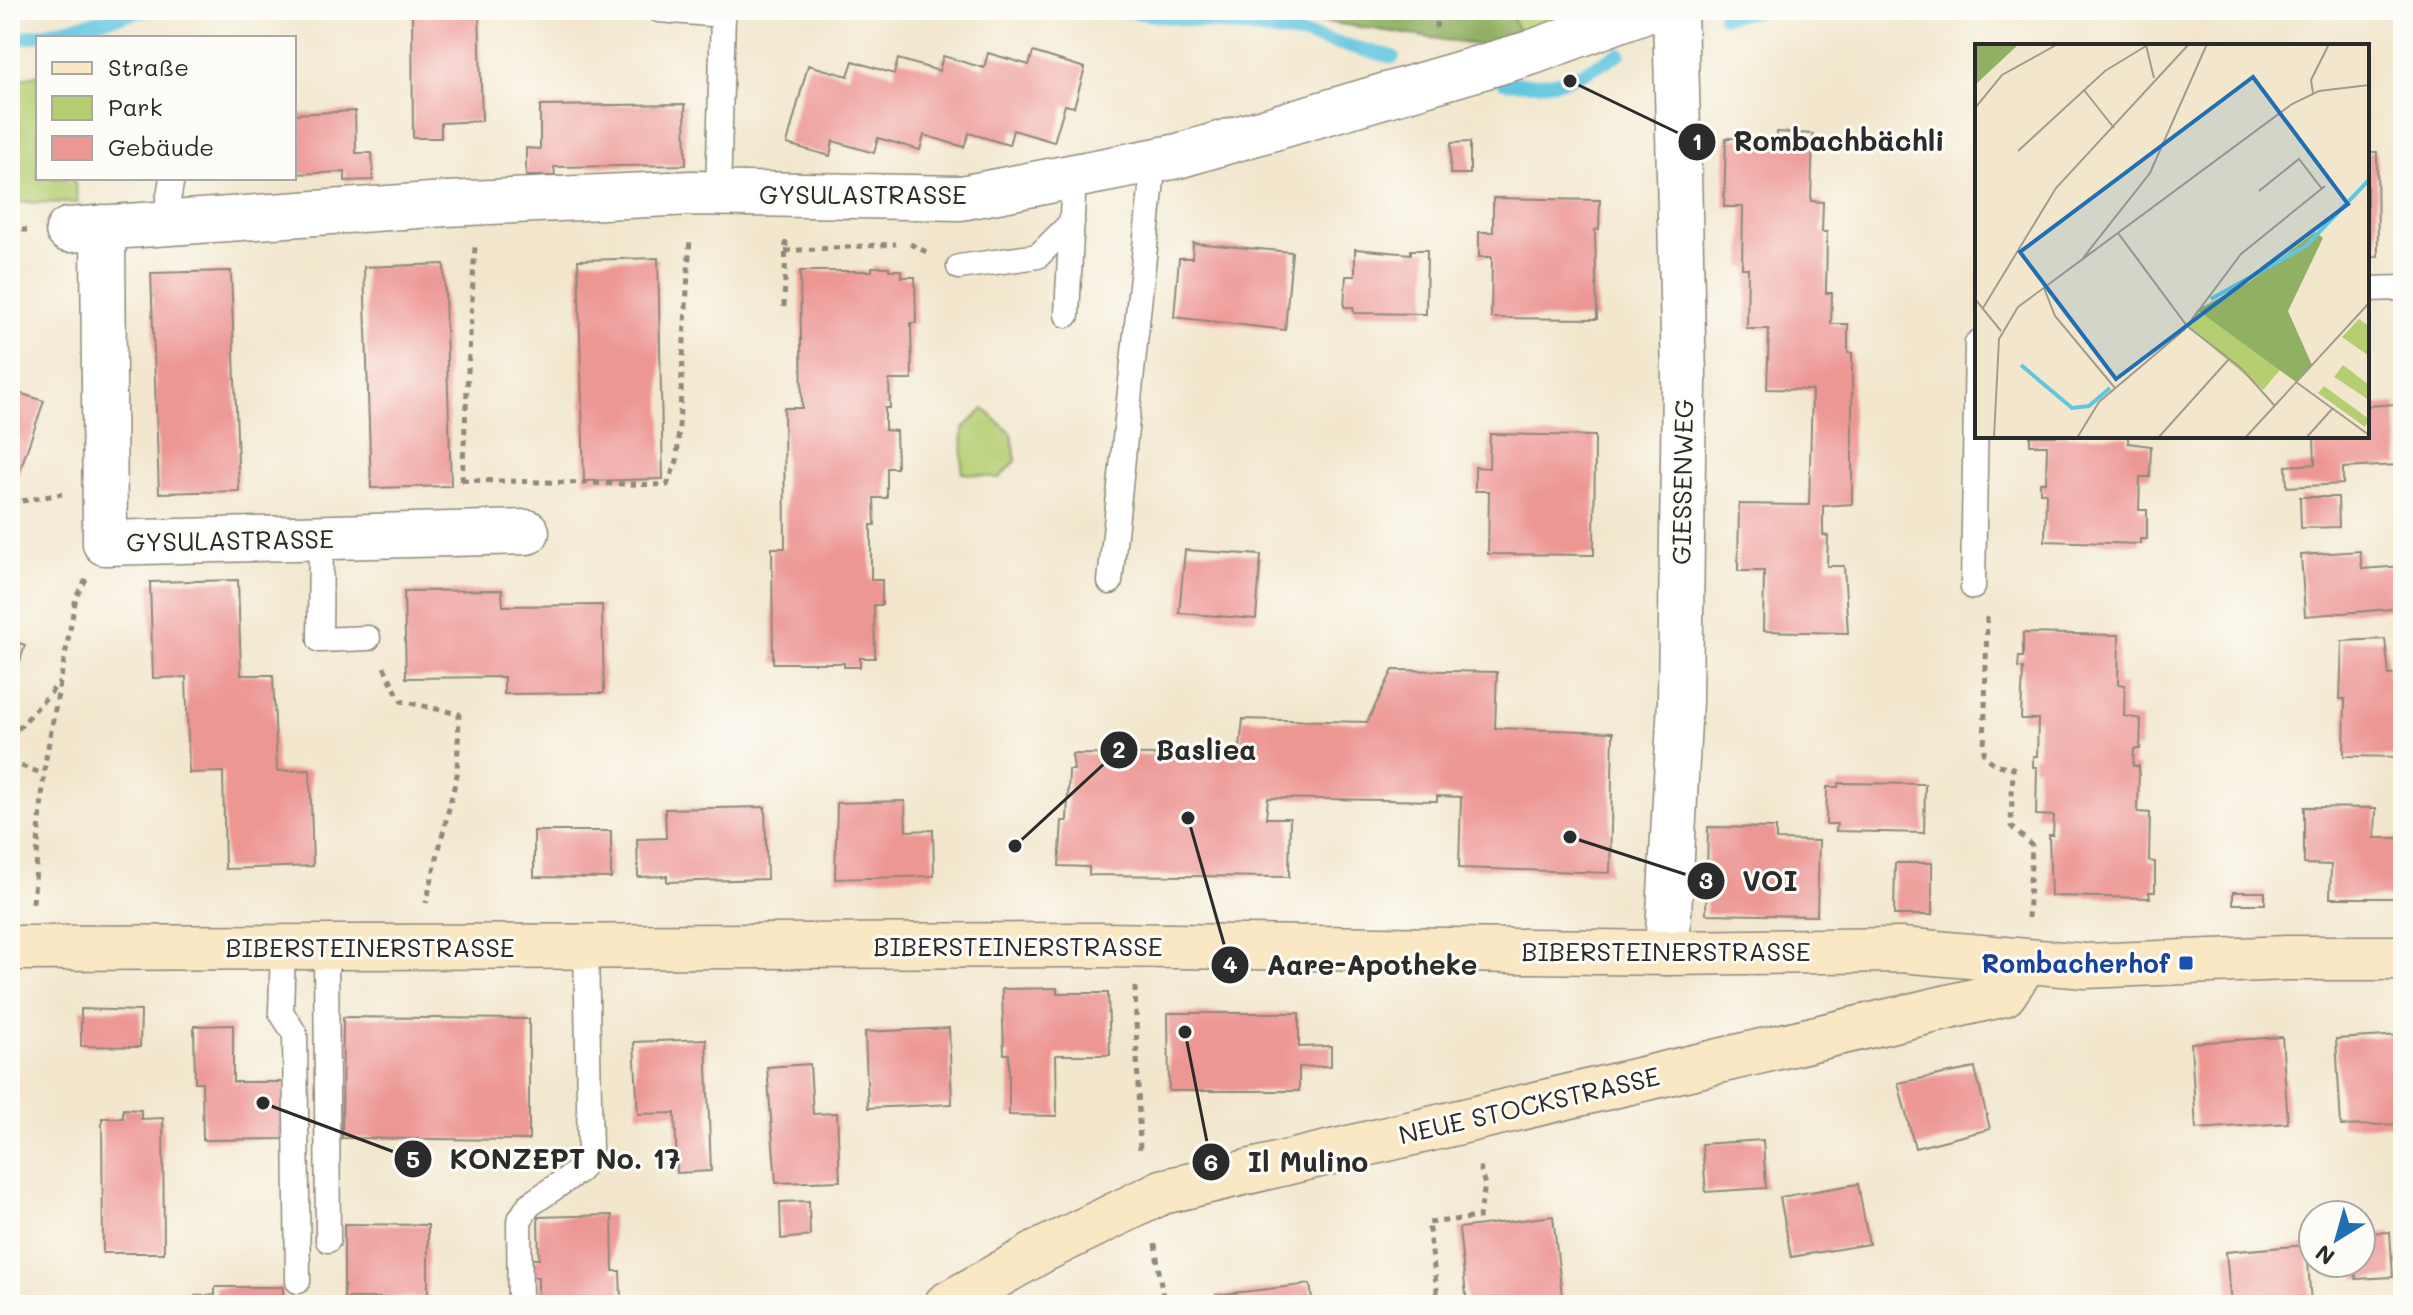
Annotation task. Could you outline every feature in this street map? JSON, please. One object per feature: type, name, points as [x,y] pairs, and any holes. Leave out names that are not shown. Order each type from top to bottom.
[{"type":"main road","name":"BIBERSTEINERSTRASSE","points":[[10,948],[1100,945],[1667,953],[1901,950],[2025,963],[2147,966],[2288,958],[2403,958]]},
{"type":"main road","name":"NEUE STOCKSTRASSE","points":[[946,1305],[1041,1251],[1162,1192],[2004,994],[2025,963]]},
{"type":"street","name":"GYSULASTRASSE","points":[[527,532],[105,543],[85,229],[446,204],[706,193],[961,198],[1154,161],[1530,53],[1646,10]]},
{"type":"street","name":"GIESSENWEG","points":[[1667,953],[1680,701],[1684,378],[1675,10]]},
{"type":"lane","points":[[659,10],[723,15],[706,193]]},
{"type":"lane","points":[[1110,582],[1154,161]]},
{"type":"lane","points":[[1067,315],[1074,176]]},
{"type":"lane","points":[[164,224],[172,180]]},
{"type":"lane","points":[[959,267],[1038,256],[1072,222]]},
{"type":"lane","points":[[2369,289],[2403,288]]},
{"type":"lane","points":[[1973,587],[1975,438]]},
{"type":"lane","points":[[321,537],[320,640],[368,638]]},
{"type":"lane","points":[[305,947],[328,1240]]},
{"type":"lane","points":[[298,1281],[295,1034],[281,1012],[305,947]]},
{"type":"lane","points":[[520,1305],[519,1221],[529,1205],[580,1170],[590,1153],[586,947]]},
{"type":"path","points":[[462,480],[667,485],[677,461],[706,193]]},
{"type":"path","points":[[784,307],[787,195]]},
{"type":"path","points":[[446,204],[449,228],[477,247],[460,534]]},
{"type":"path","points":[[785,251],[911,244],[959,267]]},
{"type":"path","points":[[33,905],[44,774],[76,597],[105,543]]},
{"type":"path","points":[[1973,587],[1987,597],[1984,754],[1994,764],[2013,768],[2011,826],[2032,846],[2025,963]]},
{"type":"path","points":[[368,638],[401,701],[459,714],[457,775],[416,947]]},
{"type":"path","points":[[10,738],[60,682]]},
{"type":"path","points":[[10,762],[44,774]]},
{"type":"path","points":[[1135,1000],[1140,1051],[1140,1158]]},
{"type":"path","points":[[1439,1305],[1428,1223],[1479,1217],[1485,1186],[1477,1154]]},
{"type":"path","points":[[1153,1233],[1164,1305]]},
{"type":"green space","points":[[1247,10],[1508,10],[1530,53]]},
{"type":"green space","points":[[1508,10],[1646,10],[1530,53]]},
{"type":"green space","points":[[36,75],[36,180],[74,180],[78,203],[10,202],[10,83]]},
{"type":"green space","points":[[984,409],[1012,434],[1016,461],[999,478],[962,473],[963,429]]},
{"type":"building","points":[[412,10],[479,10],[482,121],[441,123],[441,138],[413,138]]},
{"type":"building","points":[[1033,52],[1085,68],[1074,107],[1065,105],[1054,142],[1013,130],[1009,145],[969,133],[964,147],[924,135],[920,150],[878,138],[874,153],[833,141],[830,156],[787,144],[808,65],[848,76],[853,61],[894,74],[898,59],[939,71],[943,56],[984,68],[988,53],[1029,65]]},
{"type":"building","points":[[685,104],[686,165],[554,167],[555,176],[526,176],[526,148],[540,149],[540,106]]},
{"type":"building","points":[[355,111],[356,153],[372,153],[373,180],[345,181],[345,172],[296,174],[296,114]]},
{"type":"building","points":[[1777,132],[1813,134],[1811,201],[1823,202],[1822,232],[1827,232],[1826,293],[1832,293],[1831,324],[1848,324],[1848,353],[1852,353],[1852,504],[1823,506],[1823,535],[1828,536],[1827,566],[1844,566],[1848,633],[1763,631],[1764,571],[1738,571],[1739,504],[1809,505],[1812,390],[1767,389],[1769,329],[1747,329],[1748,268],[1742,268],[1743,207],[1724,207],[1726,138],[1777,139]]},
{"type":"building","points":[[1470,142],[1470,174],[1450,174],[1451,143]]},
{"type":"building","points":[[2369,152],[2377,152],[2378,257],[2369,257]]},
{"type":"building","points":[[1493,198],[1600,200],[1599,229],[1595,230],[1597,319],[1491,318],[1492,257],[1479,257],[1479,232],[1493,232]]},
{"type":"building","points":[[1193,243],[1292,252],[1285,330],[1174,317],[1179,258],[1192,258]]},
{"type":"building","points":[[1355,249],[1411,254],[1411,250],[1427,250],[1426,314],[1354,313],[1353,307],[1344,307],[1346,276],[1355,276]]},
{"type":"building","points":[[658,258],[663,479],[584,481],[578,260]]},
{"type":"building","points":[[444,264],[451,486],[371,488],[364,267]]},
{"type":"building","points":[[872,267],[889,267],[889,270],[901,270],[901,277],[915,277],[916,323],[911,323],[912,380],[889,380],[890,408],[885,408],[885,430],[896,431],[897,468],[887,468],[887,498],[874,498],[871,580],[882,580],[882,605],[874,605],[875,658],[860,658],[860,667],[844,667],[844,663],[773,663],[772,548],[785,548],[784,408],[802,408],[800,271],[872,271]]},
{"type":"building","points":[[231,271],[239,491],[159,493],[151,273]]},
{"type":"building","points":[[10,390],[44,401],[10,499]]},
{"type":"building","points":[[2396,404],[2399,465],[2343,468],[2343,484],[2287,487],[2286,466],[2315,464],[2314,438],[2369,438],[2369,406]]},
{"type":"building","points":[[1490,434],[1595,436],[1594,555],[1488,554],[1489,491],[1475,491],[1475,467],[1489,468]]},
{"type":"building","points":[[2030,438],[2128,438],[2128,443],[2151,446],[2150,477],[2140,477],[2139,510],[2147,510],[2147,539],[2140,539],[2140,544],[2045,541],[2046,493],[2040,492],[2040,482],[2046,482],[2047,445],[2030,445]]},
{"type":"building","points":[[2300,497],[2338,497],[2339,527],[2301,528]]},
{"type":"building","points":[[1185,550],[1261,555],[1256,619],[1179,613]]},
{"type":"building","points":[[2360,551],[2362,569],[2403,566],[2403,608],[2305,616],[2301,555]]},
{"type":"building","points":[[238,580],[241,675],[273,675],[277,771],[310,770],[313,866],[225,869],[223,772],[189,773],[186,677],[153,678],[150,582]]},
{"type":"building","points":[[502,590],[503,606],[602,605],[604,693],[504,694],[504,677],[406,678],[404,591]]},
{"type":"building","points":[[2023,633],[2119,635],[2118,684],[2125,685],[2124,716],[2141,719],[2140,749],[2134,749],[2133,766],[2139,766],[2138,812],[2150,813],[2149,861],[2155,862],[2155,892],[2149,892],[2150,898],[2051,896],[2049,835],[2053,835],[2054,816],[2036,815],[2037,767],[2033,767],[2033,756],[2037,756],[2038,719],[2021,719],[2023,669],[2018,668],[2019,657],[2023,657]]},
{"type":"building","points":[[2385,639],[2389,675],[2403,674],[2403,757],[2344,756],[2345,699],[2340,699],[2342,641]]},
{"type":"building","points":[[10,640],[25,645],[11,690],[10,689]]},
{"type":"building","points":[[1393,670],[1497,672],[1495,728],[1613,732],[1610,873],[1459,868],[1461,797],[1437,796],[1437,801],[1268,798],[1266,818],[1290,818],[1289,877],[1089,875],[1089,867],[1059,866],[1062,821],[1067,821],[1069,770],[1074,770],[1072,754],[1239,756],[1243,719],[1367,722]]},
{"type":"building","points":[[1839,783],[1925,784],[1924,833],[1836,831],[1837,824],[1826,824],[1827,787],[1838,787]]},
{"type":"building","points":[[905,801],[906,831],[933,830],[934,876],[835,879],[837,803]]},
{"type":"building","points":[[765,807],[767,879],[667,882],[667,876],[638,877],[637,839],[666,838],[665,809]]},
{"type":"building","points":[[2304,807],[2376,808],[2375,838],[2399,838],[2398,898],[2330,898],[2331,865],[2304,864]]},
{"type":"building","points":[[1708,827],[1776,828],[1776,840],[1819,841],[1817,916],[1706,914]]},
{"type":"building","points":[[534,831],[611,831],[611,878],[534,877]]},
{"type":"building","points":[[1895,863],[1932,863],[1932,915],[1894,915]]},
{"type":"building","points":[[2233,892],[2265,892],[2265,904],[2233,904]]},
{"type":"building","points":[[1057,988],[1057,993],[1108,993],[1110,1055],[1056,1055],[1057,1116],[1009,1115],[1009,1054],[1004,1054],[1002,989]]},
{"type":"building","points":[[81,1009],[141,1011],[140,1047],[81,1046]]},
{"type":"building","points":[[1168,1013],[1299,1013],[1299,1047],[1331,1046],[1331,1066],[1299,1067],[1299,1091],[1169,1091]]},
{"type":"building","points":[[343,1017],[529,1019],[529,1140],[342,1138]]},
{"type":"building","points":[[233,1025],[233,1082],[285,1082],[285,1139],[203,1140],[202,1082],[195,1082],[194,1026]]},
{"type":"building","points":[[949,1028],[952,1104],[868,1108],[865,1032]]},
{"type":"building","points":[[2403,1035],[2403,1124],[2341,1126],[2336,1039]]},
{"type":"building","points":[[2282,1037],[2288,1123],[2196,1129],[2191,1043]]},
{"type":"building","points":[[706,1039],[711,1171],[677,1173],[675,1113],[638,1114],[634,1042]]},
{"type":"building","points":[[810,1064],[813,1114],[837,1113],[840,1181],[776,1183],[767,1067]]},
{"type":"building","points":[[1975,1068],[1990,1129],[1915,1148],[1898,1083]]},
{"type":"building","points":[[123,1109],[141,1110],[141,1119],[163,1118],[164,1253],[103,1253],[102,1118],[123,1118]]},
{"type":"building","points":[[1763,1140],[1766,1188],[1706,1192],[1702,1144]]},
{"type":"building","points":[[1858,1184],[1869,1244],[1791,1257],[1780,1197]]},
{"type":"building","points":[[809,1201],[810,1236],[781,1239],[780,1202]]},
{"type":"building","points":[[612,1215],[613,1271],[620,1271],[621,1298],[538,1299],[538,1277],[530,1277],[529,1259],[539,1259],[538,1217]]},
{"type":"building","points":[[1553,1216],[1563,1305],[1467,1305],[1459,1228]]},
{"type":"building","points":[[344,1224],[428,1225],[428,1298],[344,1298]]},
{"type":"building","points":[[2377,1232],[2390,1232],[2393,1277],[2377,1278]]},
{"type":"building","points":[[2297,1246],[2297,1279],[2309,1279],[2311,1305],[2231,1305],[2226,1252]]},
{"type":"building","points":[[1310,1284],[1313,1305],[1217,1305],[1216,1295]]},
{"type":"building","points":[[215,1287],[283,1287],[283,1305],[195,1305],[195,1296],[215,1295]]},
{"type":"building","points":[[744,1301],[745,1305],[709,1305],[709,1303]]},
{"type":"waterway","points":[[10,41],[148,10]]},
{"type":"waterway","points":[[1118,10],[1300,34],[1393,57]]},
{"type":"waterway","points":[[1724,16],[1764,10]]},
{"type":"waterway","points":[[1504,82],[1537,84],[1564,80],[1619,54]]},
{"type":"place","name":"Rombachbächli","points":[[1570,81]]},
{"type":"place","name":"Aare-Apotheke","points":[[1188,818]]},
{"type":"place","name":"VOI","points":[[1570,837]]},
{"type":"place","name":"Basliea","points":[[1015,846]]},
{"type":"place","name":"Rombacherhof","points":[[2186,963]]},
{"type":"place","name":"Il Mulino","points":[[1185,1032]]},
{"type":"place","name":"KONZEPT No. 17","points":[[263,1103]]}]
